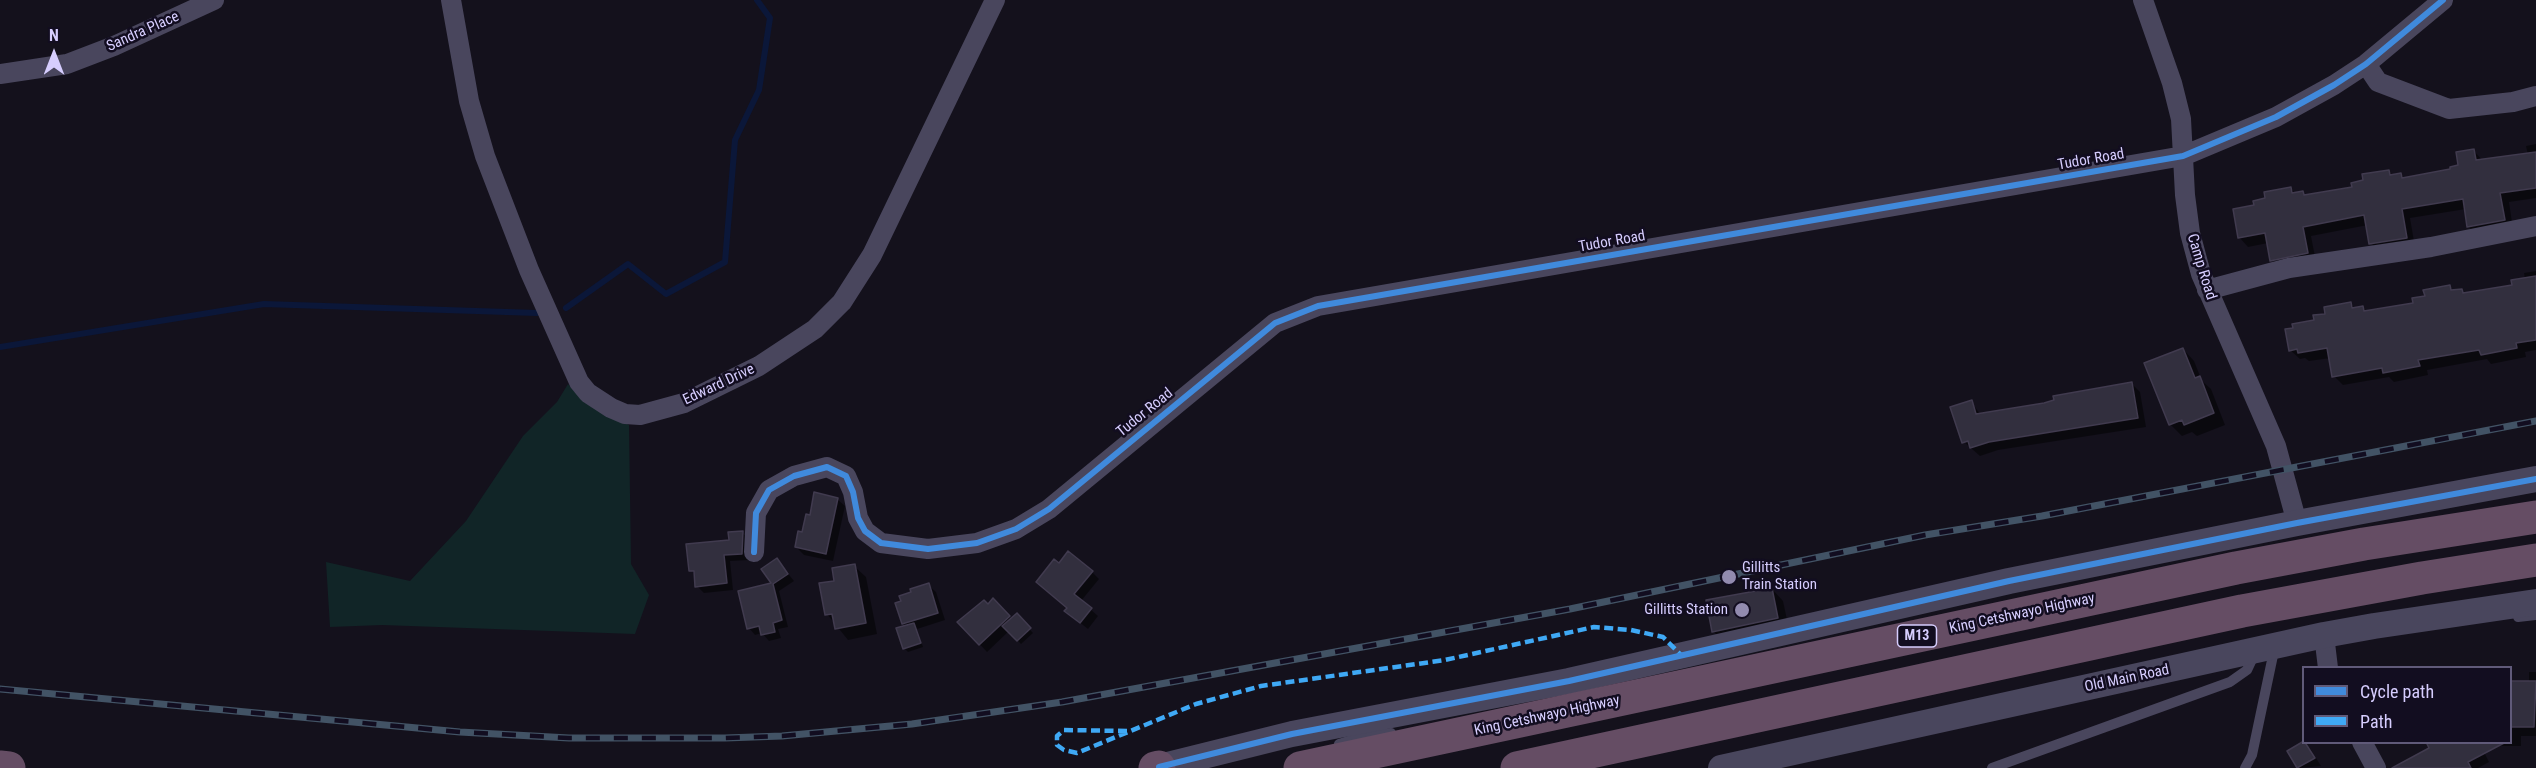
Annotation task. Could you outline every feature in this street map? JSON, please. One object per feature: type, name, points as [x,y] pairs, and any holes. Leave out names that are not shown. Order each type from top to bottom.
[{"type":"highway","name":"King Cetshwayo Highway","points":[[1306,761],[1475,732],[2236,568],[2364,544],[2536,517]]},
{"type":"highway","points":[[1516,768],[2242,611],[2536,560]]},
{"type":"highway","points":[[0,767],[9,768]]},
{"type":"street","name":"Sandra Place","points":[[0,74],[67,64],[114,46],[214,0]]},
{"type":"street","name":"Edward Drive","points":[[451,0],[469,101],[485,156],[529,270],[579,382],[588,393],[611,408],[625,414],[640,415],[684,403],[759,366],[815,329],[842,303],[872,255],[995,0]]},
{"type":"street","name":"Camp Road","points":[[2143,0],[2181,118],[2190,233],[2207,290],[2277,446],[2297,523]]},
{"type":"street","name":"Tudor Road","points":[[754,552],[756,513],[769,490],[794,476],[827,467],[846,476],[853,492],[858,518],[865,531],[881,543],[928,549],[977,543],[1016,530],[1049,509],[1275,323],[1318,306],[2183,156],[2276,117],[2334,85],[2366,64],[2443,0]]},
{"type":"street","points":[[2366,64],[2379,82],[2449,109],[2513,102],[2536,96]]},
{"type":"street","points":[[2207,290],[2289,268],[2431,247],[2536,226]]},
{"type":"street","points":[[1157,767],[1292,734],[1569,681],[2009,581],[2297,523],[2536,479]]},
{"type":"street","name":"Old Main Road","points":[[1721,768],[2324,635],[2536,602]]},
{"type":"street","points":[[2324,635],[2328,666]]},
{"type":"street","points":[[2363,744],[2376,768]]},
{"type":"lane","points":[[2481,610],[2498,617],[2536,615]]},
{"type":"lane","points":[[1992,768],[2230,682],[2247,670],[2266,648]]},
{"type":"lane","points":[[2245,768],[2253,755],[2266,648]]},
{"type":"lane","points":[[1428,730],[1475,732]]},
{"type":"lane","points":[[1331,746],[1364,736],[1406,731]]},
{"type":"lane","points":[[1287,768],[1306,761]]},
{"type":"green space","points":[[568,384],[584,402],[629,425],[631,564],[649,595],[635,634],[382,625],[330,627],[326,562],[410,581],[466,521],[523,436],[557,402]]},
{"type":"building","points":[[2474,149],[2476,160],[2536,152],[2536,188],[2500,193],[2505,220],[2467,227],[2463,199],[2402,209],[2407,238],[2369,244],[2364,215],[2303,227],[2308,253],[2270,261],[2265,233],[2238,238],[2233,209],[2254,205],[2253,201],[2265,198],[2264,192],[2291,187],[2292,193],[2303,191],[2304,195],[2352,187],[2351,183],[2363,180],[2362,174],[2389,170],[2390,175],[2401,173],[2402,178],[2450,169],[2458,165],[2456,152]]},
{"type":"building","points":[[2536,276],[2536,340],[2516,343],[2517,348],[2481,355],[2479,350],[2418,360],[2420,366],[2383,373],[2382,368],[2332,377],[2327,348],[2298,353],[2297,349],[2289,351],[2285,329],[2293,328],[2292,324],[2314,320],[2313,315],[2325,314],[2324,307],[2351,302],[2352,308],[2363,306],[2364,311],[2413,303],[2412,298],[2425,296],[2423,290],[2450,285],[2451,290],[2462,289],[2463,293],[2512,285],[2511,280]]},
{"type":"building","points":[[2183,348],[2195,378],[2200,376],[2214,413],[2184,425],[2182,420],[2169,425],[2144,363]]},
{"type":"building","points":[[2132,382],[2138,418],[1989,442],[1970,448],[1968,441],[1962,443],[1950,407],[1972,400],[1976,414],[2044,403],[2054,400],[2053,396]]},
{"type":"building","points":[[814,492],[838,498],[826,554],[795,547],[798,531],[802,532],[806,514],[810,515]]},
{"type":"building","points":[[743,531],[742,554],[724,555],[727,583],[695,587],[694,571],[689,571],[686,544],[729,540],[728,532]]},
{"type":"building","points":[[1068,551],[1093,571],[1074,594],[1092,608],[1080,623],[1064,611],[1067,608],[1036,582],[1054,559],[1059,563]]},
{"type":"building","points":[[777,558],[788,574],[773,584],[782,620],[773,623],[775,632],[761,635],[759,626],[747,629],[738,591],[771,583],[761,569]]},
{"type":"building","points":[[855,564],[866,623],[835,629],[832,614],[825,615],[819,583],[834,581],[832,568]]},
{"type":"building","points":[[929,583],[938,613],[902,624],[895,603],[901,601],[899,596],[911,592],[910,589]]},
{"type":"building","name":"Gillitts Station","points":[[1772,588],[1778,618],[1712,632],[1706,600]]},
{"type":"building","points":[[993,598],[1010,616],[979,645],[957,622],[984,600],[988,604]]},
{"type":"building","points":[[1017,613],[1031,628],[1017,641],[1002,626]]},
{"type":"building","points":[[914,623],[921,643],[903,649],[896,628]]},
{"type":"building","points":[[2512,681],[2536,681],[2534,727],[2512,727]]},
{"type":"building","points":[[2302,742],[2306,744],[2315,758],[2297,768],[2287,751]]},
{"type":"building","points":[[2427,744],[2502,744],[2468,762],[2471,768],[2392,768],[2429,748]]},
{"type":"waterway","points":[[566,308],[628,264],[666,294],[725,262],[735,140],[759,90],[770,18],[757,0]]},
{"type":"waterway","points":[[0,347],[264,304],[537,313]]},
{"type":"railway","points":[[0,689],[460,732],[569,738],[782,736],[912,724],[1062,702],[1570,609],[1925,535],[2042,516],[2536,421]]},
{"type":"marked path","points":[[1127,731],[1064,730],[1057,736],[1057,745],[1064,750],[1077,753],[1196,704],[1261,686],[1445,660],[1594,627],[1631,630],[1663,637],[1682,656]]},
{"type":"cycle path","points":[[754,552],[756,513],[769,490],[794,476],[827,467],[846,476],[853,492],[858,518],[865,531],[881,543],[928,549],[977,543],[1016,529],[1049,509],[1275,323],[1318,306],[2183,156],[2276,117],[2334,85],[2366,64],[2443,0]]},
{"type":"cycle path","points":[[1159,767],[1292,734],[1569,681],[2009,581],[2297,523],[2536,479]]},
{"type":"place","name":"Gillitts Train Station","points":[[1729,577]]},
{"type":"place","name":"Gillitts Station","points":[[1742,610]]}]
